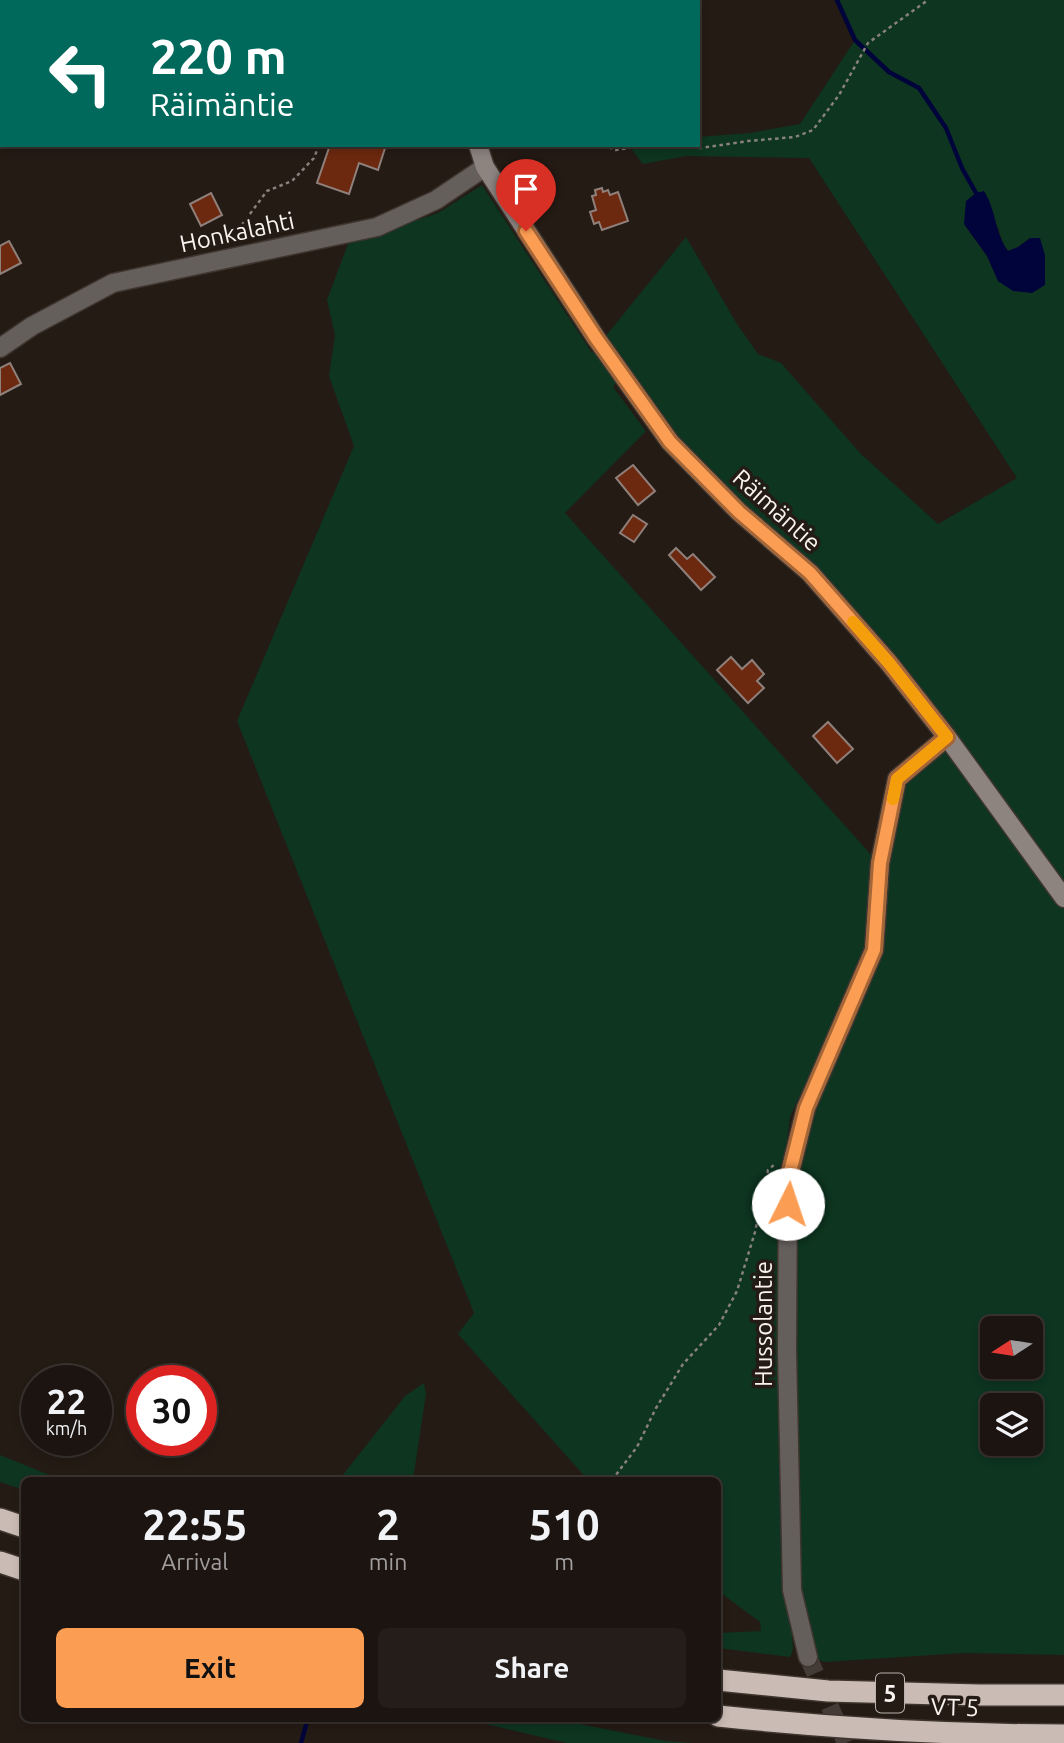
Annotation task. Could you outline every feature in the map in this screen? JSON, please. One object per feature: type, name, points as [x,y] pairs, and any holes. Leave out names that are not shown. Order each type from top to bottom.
[{"type":"highway","points":[[0,1519],[21,1526]]},
{"type":"highway","points":[[0,1562],[21,1569]]},
{"type":"highway","name":"VT 5","points":[[721,1679],[828,1691],[1064,1695]]},
{"type":"highway","name":"VT 5","points":[[721,1716],[827,1728],[1064,1735]]},
{"type":"street","name":"Räimäntie","points":[[479,147],[485,167],[596,338],[670,442],[739,512],[810,573],[889,663],[947,737],[1064,898]]},
{"type":"street","name":"Honkalahti","points":[[0,348],[32,326],[113,283],[377,227],[436,200],[485,167]]},
{"type":"street","name":"Hussolantie","points":[[808,1657],[792,1590],[787,1350],[788,1180],[806,1108],[874,950],[880,863],[897,779],[947,737]]},
{"type":"path","points":[[683,147],[701,148],[795,137],[813,130],[839,95],[868,43],[928,0]]},
{"type":"path","points":[[215,262],[267,191],[292,181],[314,158],[318,147]]},
{"type":"path","points":[[608,147],[616,150],[635,147]]},
{"type":"path","points":[[614,1477],[637,1447],[656,1408],[683,1364],[719,1325],[737,1292],[755,1232],[768,1170],[796,1146]]},
{"type":"green space","points":[[837,0],[1064,0],[1064,1655],[964,1653],[825,1662],[808,1657],[792,1590],[788,1180],[874,950],[897,779],[947,737],[889,663],[739,512],[622,376],[613,387],[646,431],[565,513],[873,857],[868,946],[790,1117],[782,1179],[783,1484],[793,1650],[790,1657],[721,1648],[721,1633],[761,1631],[760,1622],[721,1593],[721,1477],[585,1477],[458,1334],[474,1313],[237,721],[354,446],[329,376],[335,335],[327,300],[348,244],[438,213],[482,185],[592,353],[686,237],[737,324],[758,354],[781,363],[860,453],[938,524],[1017,478],[809,158],[686,156],[643,164],[630,147],[700,147],[700,137],[750,133],[800,124],[855,40]],"holes":[[[964,224],[998,228],[1008,251],[1030,238],[998,281],[987,256]]]},
{"type":"green space","points":[[424,1383],[426,1394],[413,1477],[341,1477],[405,1396]]},
{"type":"green space","points":[[0,1455],[55,1477],[21,1477],[21,1489],[0,1482]]},
{"type":"green space","points":[[477,1722],[569,1722],[666,1741],[693,1743],[567,1743]]},
{"type":"shaded area","points":[[984,191],[1000,237],[1008,251],[1030,238],[1040,238],[1045,255],[1045,285],[1032,293],[1013,291],[998,281],[987,256],[964,224],[966,201],[976,193]]},
{"type":"building","points":[[329,147],[385,147],[378,170],[359,163],[349,194],[317,183]]},
{"type":"building","points":[[602,188],[603,192],[608,190],[610,195],[618,192],[628,221],[602,230],[599,222],[594,224],[590,212],[596,210],[592,196],[596,195],[595,190]]},
{"type":"building","points":[[211,193],[222,215],[201,226],[190,204]]},
{"type":"building","points":[[9,241],[21,263],[0,274],[0,246]]},
{"type":"building","points":[[10,363],[21,384],[0,395],[0,368]]},
{"type":"building","points":[[633,465],[655,491],[638,505],[616,478]]},
{"type":"building","points":[[633,515],[647,524],[634,542],[620,533]]},
{"type":"building","points":[[676,548],[687,559],[693,554],[715,577],[701,590],[669,555]]},
{"type":"building","points":[[731,657],[742,669],[752,660],[764,674],[757,681],[764,688],[748,703],[717,670]]},
{"type":"building","points":[[828,722],[853,749],[837,763],[813,736]]},
{"type":"waterway","points":[[837,0],[855,40],[889,72],[919,88],[946,128],[962,168],[976,193]]},
{"type":"waterway","points":[[301,1743],[307,1722]]},
{"type":"tunnel","points":[[808,1657],[846,1743]]},
{"type":"slow traffic","points":[[853,622],[947,737],[897,779],[893,799]]},
{"type":"route","points":[[526,231],[596,338],[670,442],[739,512],[810,573],[889,663],[947,737],[897,779],[880,863],[874,950],[806,1108],[788,1180],[788,1204]]}]
